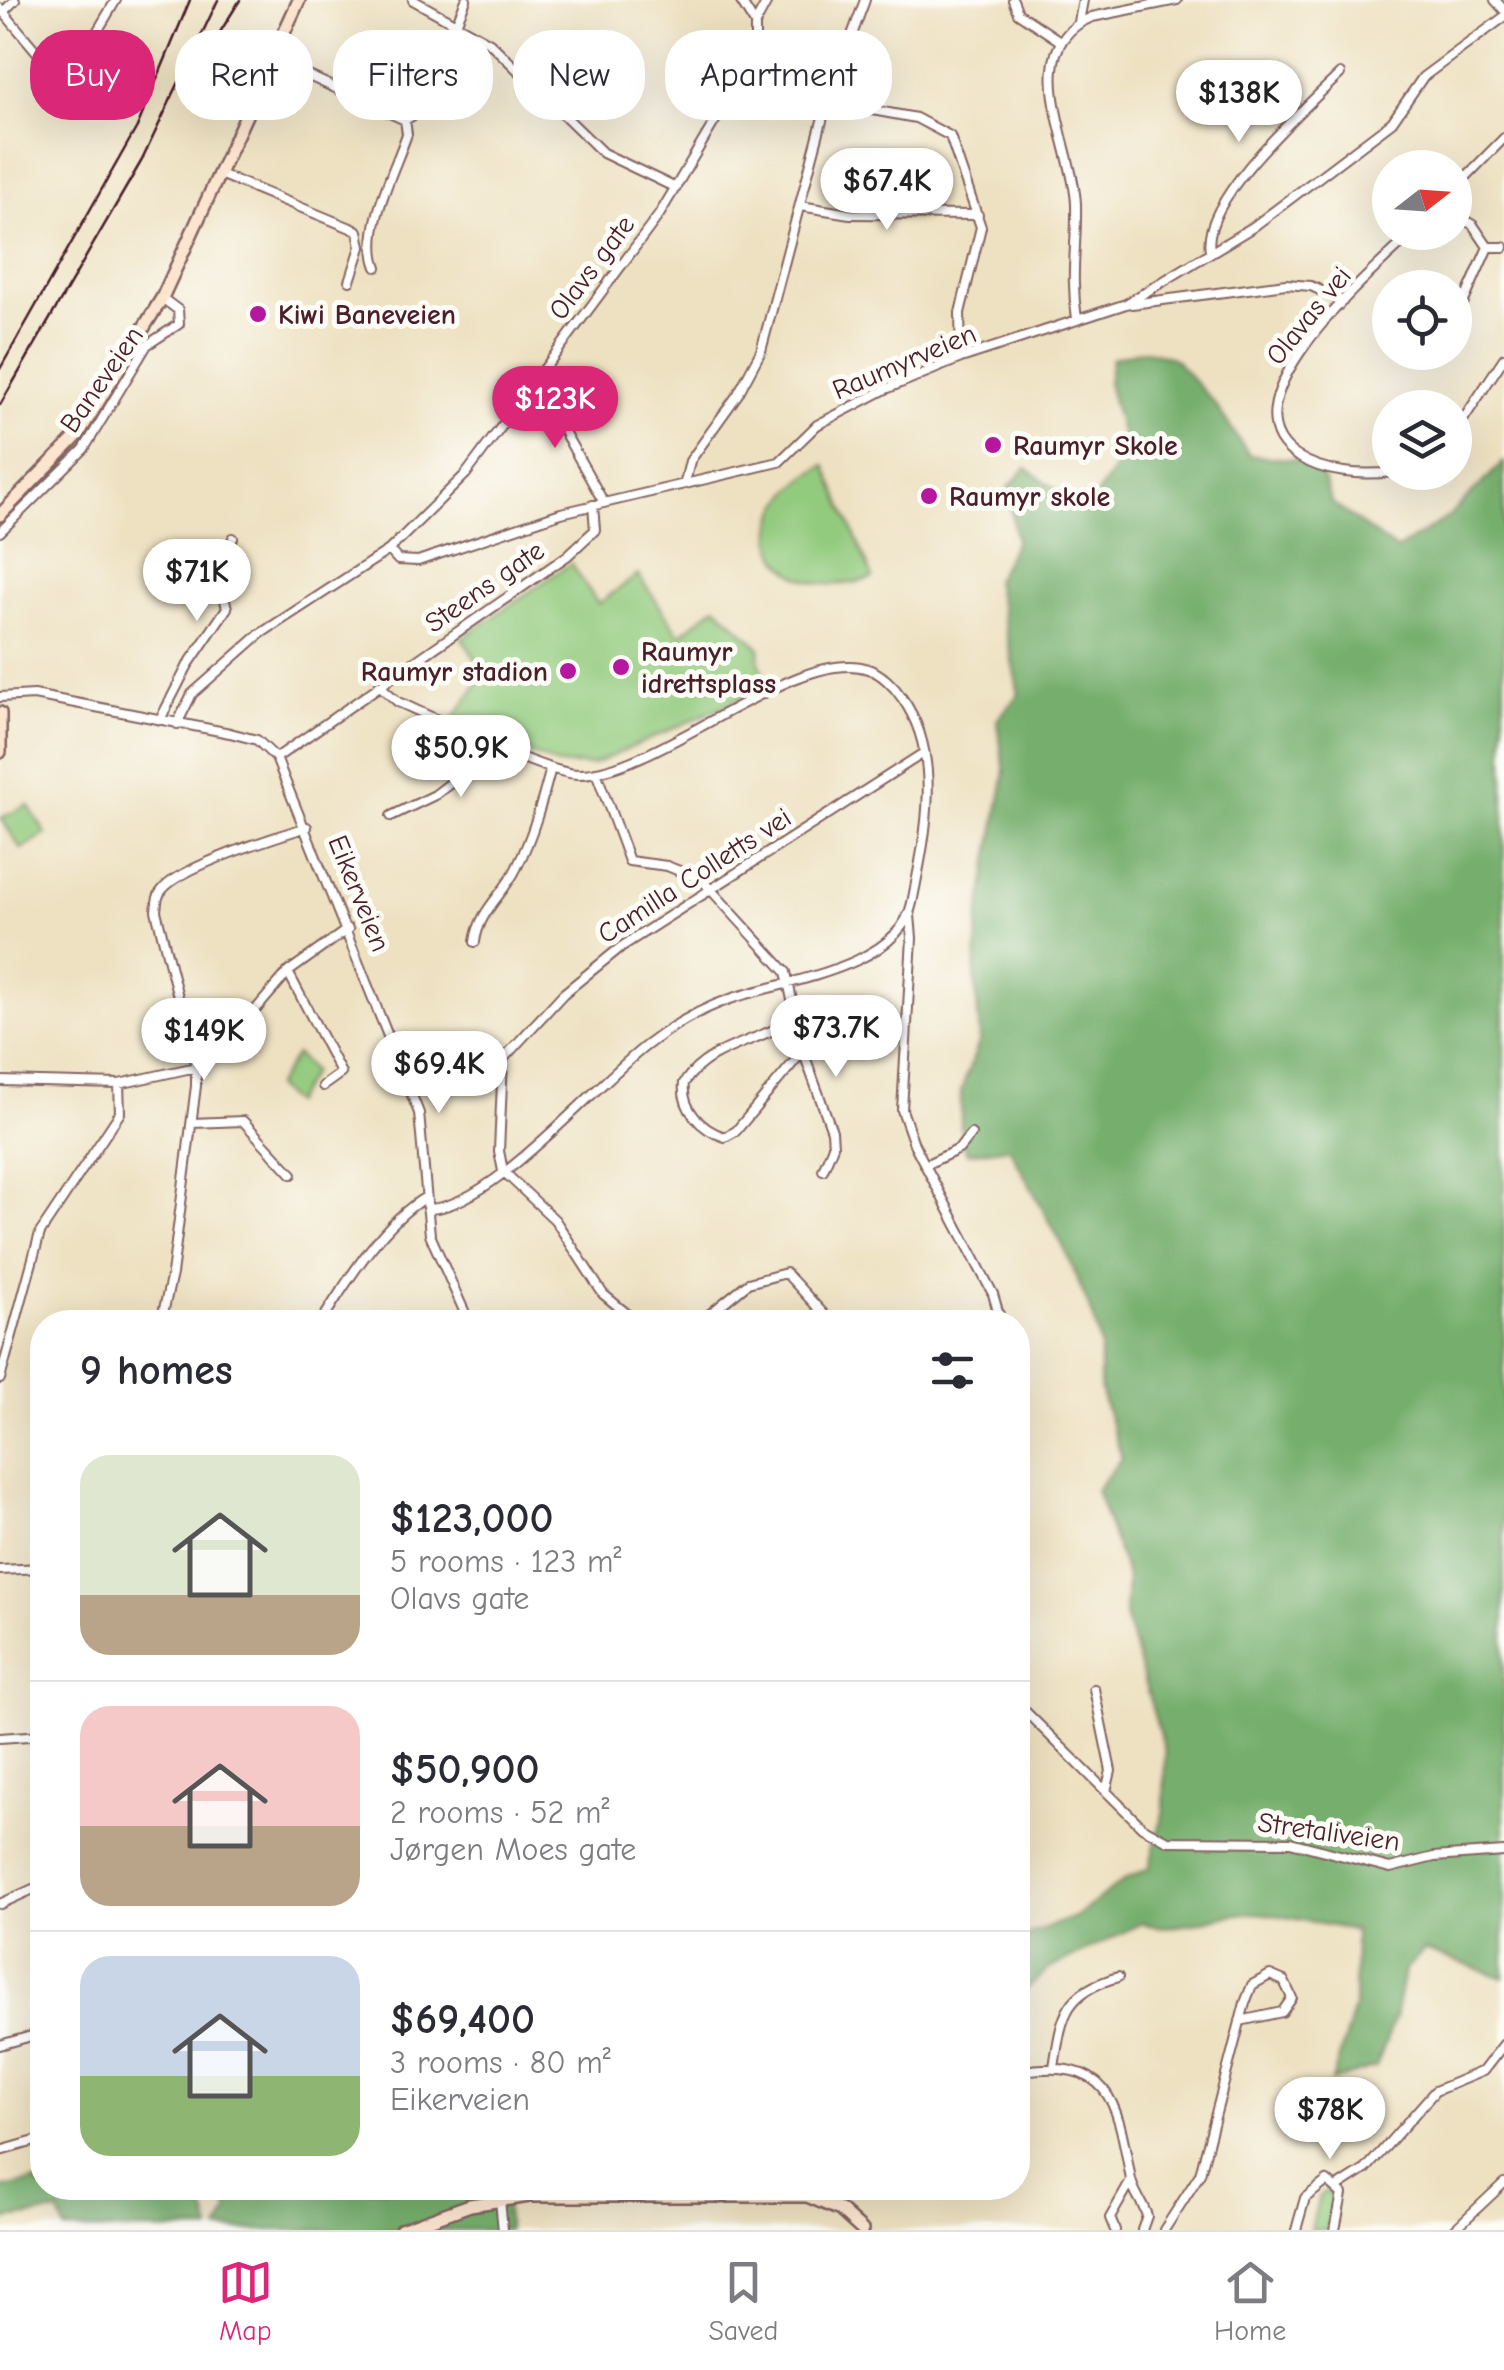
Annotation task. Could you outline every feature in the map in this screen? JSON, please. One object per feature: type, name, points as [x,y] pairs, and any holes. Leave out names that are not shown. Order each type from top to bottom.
[{"type":"main road","name":"Baneveien","points":[[286,30],[299,0]]},
{"type":"main road","name":"Baneveien","points":[[0,515],[78,435],[162,298],[247,120]]},
{"type":"main road","points":[[0,713],[0,752]]},
{"type":"main road","points":[[401,2230],[450,2211],[500,2200]]},
{"type":"main road","points":[[817,2200],[826,2202],[862,2230]]},
{"type":"street","points":[[15,0],[2,10],[30,42]]},
{"type":"street","points":[[98,30],[116,0]]},
{"type":"street","points":[[413,0],[490,43],[603,153],[676,188]]},
{"type":"street","points":[[456,24],[466,0]]},
{"type":"street","points":[[740,0],[755,24]]},
{"type":"street","name":"Olavs gate","points":[[755,30],[768,0]]},
{"type":"street","points":[[853,30],[864,0]]},
{"type":"street","points":[[1014,0],[1018,14],[1060,41]]},
{"type":"street","points":[[1079,22],[1083,0]]},
{"type":"street","points":[[1077,319],[1071,276],[1074,186],[1052,88],[1060,41],[1079,22],[1177,0]]},
{"type":"street","points":[[1495,0],[1504,14]]},
{"type":"street","name":"Raumyrveien","points":[[389,550],[398,560],[418,561],[594,505],[778,462],[829,417],[961,358],[1126,304],[1253,227],[1392,122],[1422,78],[1504,14]]},
{"type":"street","points":[[1210,250],[1211,228],[1255,156],[1340,74]]},
{"type":"street","points":[[892,114],[942,128],[958,154],[978,216],[978,246],[958,332],[961,358]]},
{"type":"street","points":[[377,267],[372,256],[377,223],[407,134],[405,120]]},
{"type":"street","name":"Olavs gate","points":[[177,724],[192,694],[260,634],[389,550],[432,513],[466,474],[676,188],[716,120]]},
{"type":"street","points":[[685,482],[690,461],[738,394],[760,351],[822,120]]},
{"type":"street","points":[[1472,171],[1504,138]]},
{"type":"street","points":[[222,175],[358,231],[361,248],[350,280]]},
{"type":"street","points":[[800,206],[850,214],[978,216]]},
{"type":"street","points":[[1472,224],[1488,248]]},
{"type":"street","points":[[1488,248],[1504,246]]},
{"type":"street","points":[[1472,284],[1488,248]]},
{"type":"street","name":"Olavas vei","points":[[1372,472],[1339,471],[1305,461],[1290,451],[1276,430],[1273,402],[1283,378],[1343,301],[1395,250]]},
{"type":"street","points":[[1126,304],[1266,284],[1310,286],[1343,301]]},
{"type":"street","name":"Baneveien","points":[[0,532],[84,448],[148,345],[179,324],[178,310],[162,298]]},
{"type":"street","points":[[1472,406],[1504,358]]},
{"type":"street","points":[[528,387],[553,412],[604,503]]},
{"type":"street","name":"Steens gate","points":[[276,758],[589,537],[596,523],[594,505]]},
{"type":"street","points":[[160,720],[188,665],[227,608],[218,574],[233,538]]},
{"type":"street","points":[[379,685],[398,702],[551,768],[596,772],[793,681],[839,667],[868,668],[894,686],[913,718],[922,754],[926,832],[910,915],[902,1110],[997,1310]]},
{"type":"street","points":[[0,698],[34,695],[257,740],[276,758]]},
{"type":"street","points":[[391,816],[435,795],[500,746]]},
{"type":"street","name":"Camilla Colletts vei","points":[[503,1171],[499,1082],[508,1051],[563,994],[621,947],[922,754]]},
{"type":"street","name":"Eikerveien","points":[[276,758],[420,1113],[427,1210],[437,1256],[462,1310]]},
{"type":"street","points":[[475,942],[482,914],[507,887],[523,854],[551,768]]},
{"type":"street","points":[[596,772],[629,861],[684,870],[710,888],[778,960],[790,984],[803,1051],[832,1130],[833,1146],[823,1170]]},
{"type":"street","points":[[162,1310],[192,1123],[196,1066],[161,935],[158,897],[169,883],[204,866],[306,827]]},
{"type":"street","points":[[427,1210],[454,1207],[503,1171],[668,1030],[732,998],[790,984],[869,954],[910,915]]},
{"type":"street","points":[[0,1081],[119,1084],[196,1066],[228,1042],[288,972],[348,929]]},
{"type":"street","points":[[288,972],[342,1074],[323,1086]]},
{"type":"street","points":[[796,1016],[774,1033],[713,1054],[694,1068],[684,1082],[686,1106],[706,1128],[725,1137],[736,1131],[803,1051]]},
{"type":"street","points":[[0,1379],[40,1233],[120,1113],[119,1084]]},
{"type":"street","points":[[192,1123],[243,1121],[292,1174]]},
{"type":"street","points":[[925,1165],[960,1149],[971,1134]]},
{"type":"street","points":[[503,1171],[556,1220],[603,1294],[622,1310]]},
{"type":"street","points":[[330,1310],[386,1235],[413,1204],[426,1197]]},
{"type":"street","points":[[713,1310],[731,1294],[774,1273],[796,1279],[821,1310]]},
{"type":"street","points":[[0,1570],[30,1569]]},
{"type":"street","points":[[1094,1689],[1112,1770],[1106,1791]]},
{"type":"street","name":"Stretaliveien","points":[[1030,1716],[1142,1827],[1178,1843],[1290,1842],[1390,1868],[1447,1855],[1504,1852]]},
{"type":"street","points":[[0,1738],[30,1736]]},
{"type":"street","points":[[0,1904],[30,1890]]},
{"type":"street","points":[[1164,2230],[1200,2174],[1240,2021],[1258,1980],[1270,1976],[1284,1981],[1292,1998],[1282,2012],[1240,2021]]},
{"type":"street","points":[[1054,2067],[1068,2005],[1086,1989],[1118,1977]]},
{"type":"street","points":[[0,2046],[30,2037]]},
{"type":"street","points":[[1338,2187],[1366,2169],[1435,2091],[1483,2071],[1504,2044]]},
{"type":"street","points":[[1030,2070],[1054,2067],[1088,2075],[1110,2094],[1122,2126],[1131,2181],[1147,2216],[1142,2230]]},
{"type":"street","points":[[0,2152],[30,2143]]},
{"type":"street","points":[[1115,2230],[1110,2218],[1131,2181]]},
{"type":"street","points":[[1296,2230],[1311,2189],[1327,2181],[1338,2187],[1342,2205],[1335,2230]]},
{"type":"street","points":[[1454,2230],[1504,2183]]},
{"type":"street","points":[[500,2200],[503,2230]]},
{"type":"green space","points":[[1143,350],[1173,358],[1215,404],[1249,455],[1308,461],[1324,481],[1332,503],[1396,550],[1448,517],[1504,462],[1504,1978],[1424,1950],[1404,1971],[1395,2017],[1376,2067],[1332,2081],[1354,2008],[1355,1931],[1256,1913],[1171,1927],[1142,1923],[1047,1970],[1030,1986],[1030,1934],[1077,1916],[1124,1880],[1149,1868],[1164,1810],[1165,1752],[1125,1616],[1127,1577],[1096,1490],[1122,1458],[1100,1389],[1100,1345],[1093,1316],[1063,1246],[1009,1147],[967,1153],[961,1138],[961,1091],[980,1040],[975,978],[979,917],[1005,772],[997,720],[1019,694],[995,581],[1016,540],[1008,488],[1026,468],[1086,511],[1126,451],[1108,383],[1112,358]]},
{"type":"green space","points":[[825,465],[873,578],[838,584],[809,581],[788,569],[776,552],[772,531],[778,509],[796,486]]},
{"type":"green space","name":"Raumyr idrettsplass","points":[[571,563],[598,604],[638,575],[680,635],[716,606],[760,648],[759,661],[768,686],[592,765],[557,765],[454,718],[485,673],[462,638]]},
{"type":"green space","points":[[28,805],[46,834],[21,849],[1,818]]},
{"type":"green space","points":[[296,1054],[312,1072],[293,1103],[275,1087]]},
{"type":"green space","points":[[30,2182],[30,2200],[202,2200],[211,2230],[65,2230],[59,2212],[0,2220],[0,2189]]},
{"type":"green space","points":[[1327,2190],[1334,2201],[1327,2230],[1311,2230],[1319,2196]]},
{"type":"green space","points":[[505,2200],[508,2230],[219,2230],[229,2211],[225,2201]]},
{"type":"railway","points":[[0,369],[137,127],[190,0]]},
{"type":"railway","points":[[0,405],[142,160],[218,0]]},
{"type":"railway","points":[[221,30],[240,0]]},
{"type":"place","name":"Kiwi Baneveien","points":[[258,314]]},
{"type":"place","name":"Raumyr Skole","points":[[993,445]]},
{"type":"place","name":"Raumyr skole","points":[[929,496]]},
{"type":"place","name":"Raumyr idrettsplass","points":[[621,667]]},
{"type":"place","name":"Raumyr stadion","points":[[568,671]]}]
